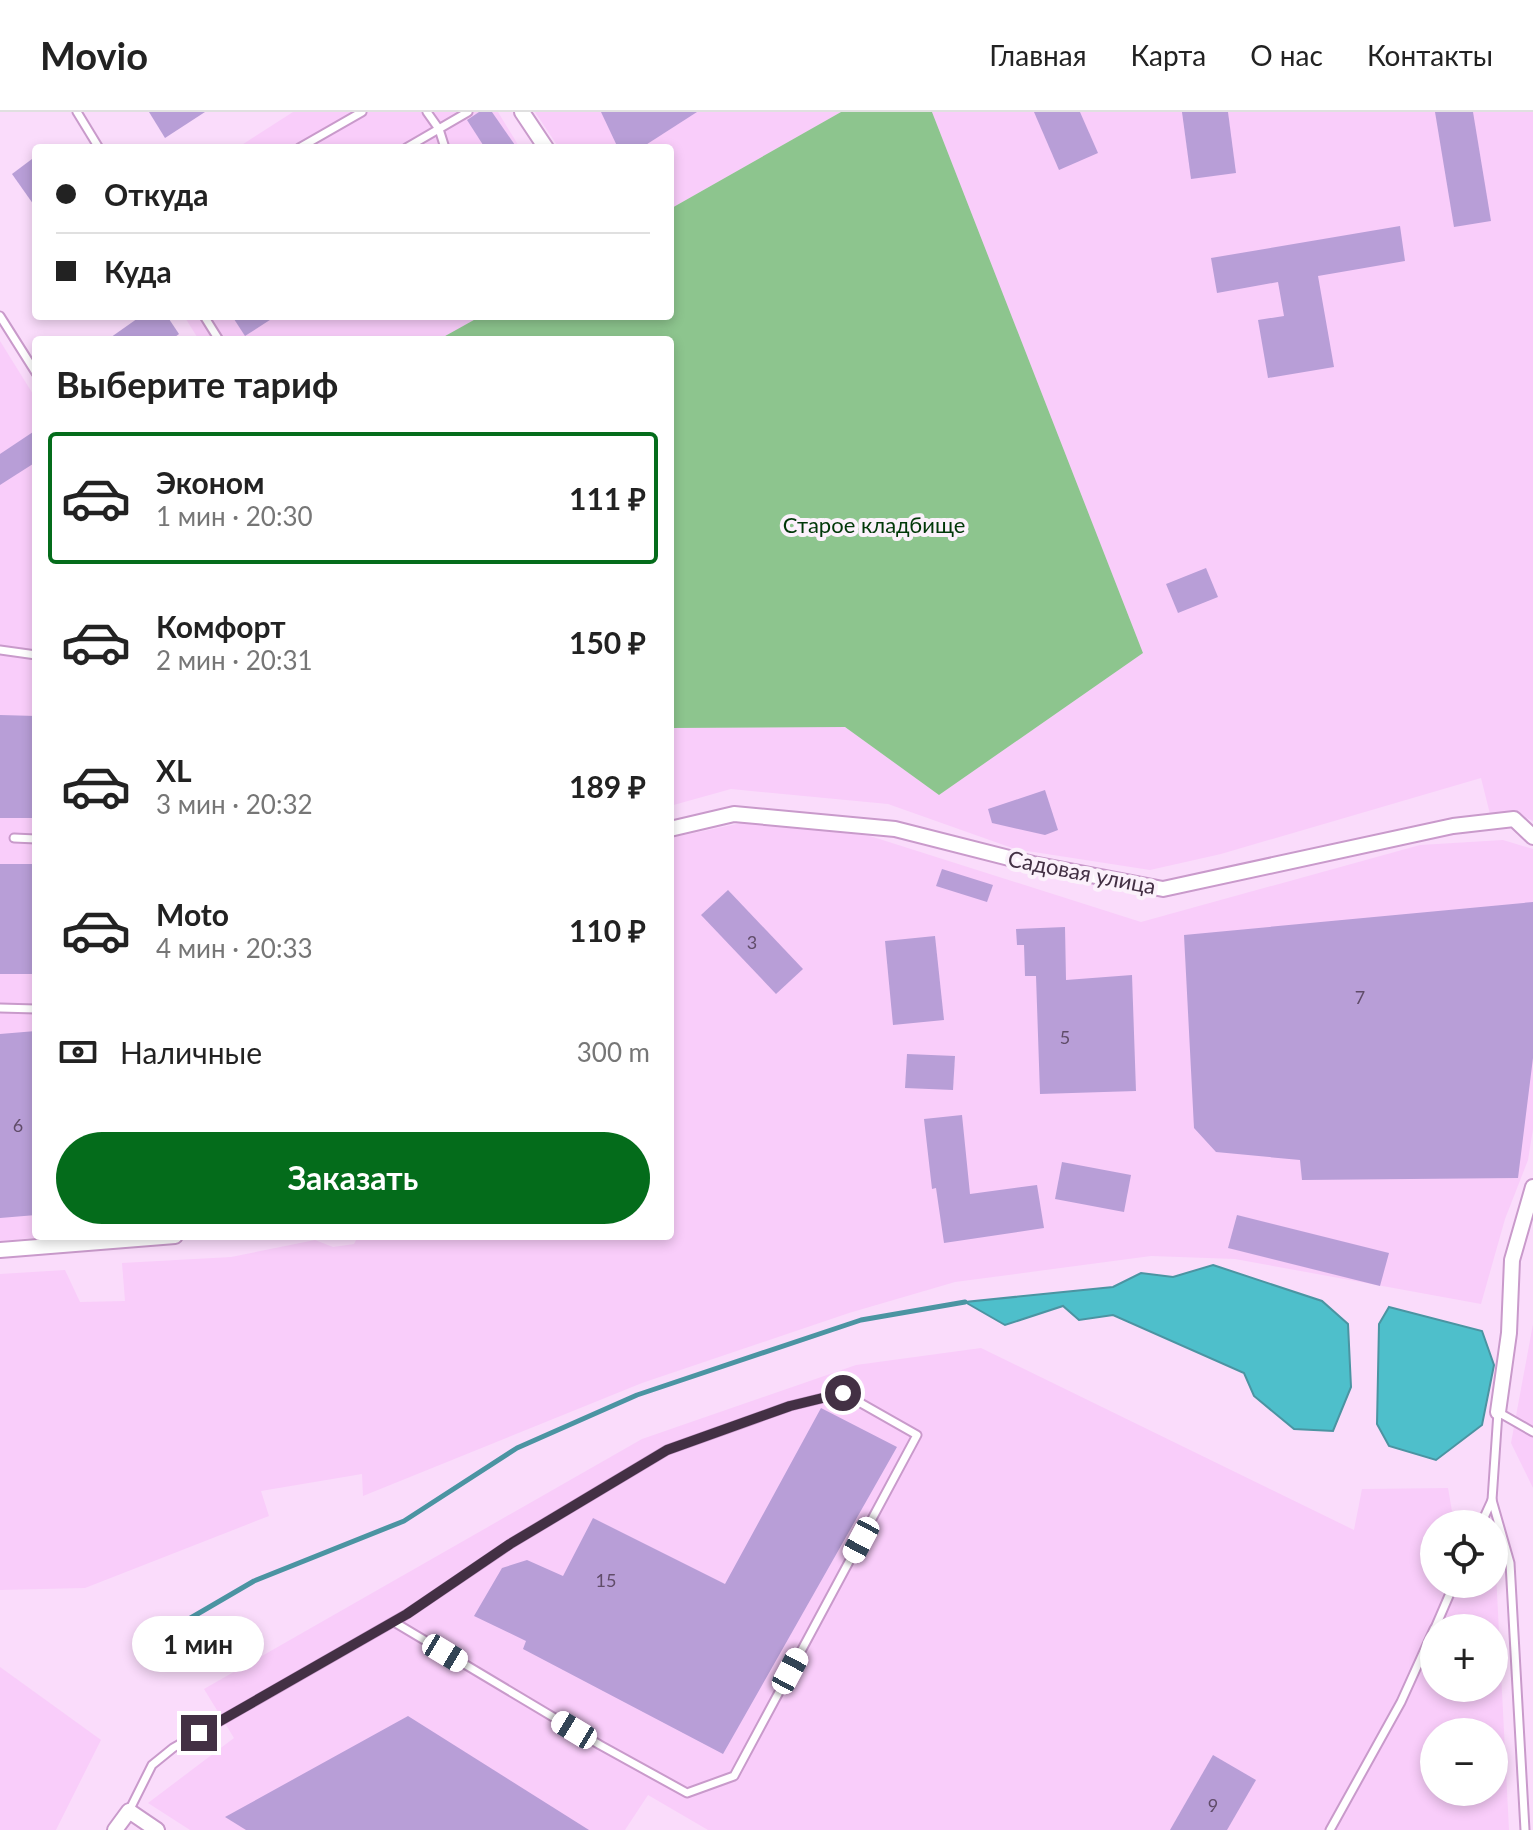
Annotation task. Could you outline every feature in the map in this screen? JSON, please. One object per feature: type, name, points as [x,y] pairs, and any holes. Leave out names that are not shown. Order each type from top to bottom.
[{"type":"street","points":[[522,112],[543,144]]},
{"type":"street","name":"Садовая улица","points":[[674,828],[734,814],[895,829],[1033,864],[1163,889],[1453,826],[1514,819],[1533,837]]},
{"type":"street","points":[[1498,1412],[1509,1333],[1512,1260],[1533,1187]]},
{"type":"street","points":[[0,1250],[125,1240]]},
{"type":"street","points":[[115,1830],[129,1811],[157,1830]]},
{"type":"lane","points":[[77,112],[97,144]]},
{"type":"lane","points":[[306,144],[362,112]]},
{"type":"lane","points":[[427,112],[439,129],[444,144]]},
{"type":"lane","points":[[413,144],[468,112]]},
{"type":"lane","points":[[0,316],[32,367]]},
{"type":"lane","points":[[0,650],[32,654]]},
{"type":"lane","points":[[14,838],[32,839]]},
{"type":"lane","points":[[0,1008],[32,1009]]},
{"type":"lane","points":[[129,1811],[152,1765],[173,1748],[394,1622],[510,1544],[667,1450],[790,1406],[843,1393],[917,1435],[734,1776],[699,1789],[687,1793],[394,1622]]},
{"type":"lane","points":[[1525,1830],[1510,1563],[1492,1500],[1498,1412],[1533,1432]]},
{"type":"lane","points":[[1487,1510],[1492,1500]]},
{"type":"lane","points":[[1330,1830],[1401,1702],[1420,1660]]},
{"type":"shaded area","points":[[293,112],[498,112],[518,144],[243,144]]},
{"type":"shaded area","points":[[535,112],[841,112],[674,207],[674,144],[556,144]]},
{"type":"shaded area","points":[[932,112],[1533,112],[1533,821],[1520,815],[1490,814],[1481,778],[1221,854],[1150,870],[1015,849],[888,804],[731,789],[674,805],[674,728],[845,727],[939,795],[1143,653]]},
{"type":"shaded area","points":[[186,320],[474,320],[445,336],[196,336]]},
{"type":"shaded area","points":[[0,341],[32,393],[32,1238],[0,1241]]},
{"type":"shaded area","points":[[751,821],[870,836],[1141,922],[1420,845],[1503,840],[1533,849],[1533,1129],[1528,1160],[1505,1219],[1481,1304],[1235,1259],[1151,1256],[955,1282],[849,1313],[642,1383],[363,1496],[362,1474],[261,1491],[269,1516],[85,1588],[0,1590],[0,1274],[65,1270],[80,1302],[125,1301],[122,1263],[231,1257],[315,1240],[333,1247],[354,1244],[356,1240],[674,1240],[674,837]]},
{"type":"shaded area","points":[[1533,1324],[1533,1488],[1511,1443]]},
{"type":"shaded area","points":[[981,1348],[1354,1530],[1362,1489],[1448,1488],[1452,1510],[1420,1510],[1420,1598],[1497,1598],[1498,1614],[1420,1614],[1420,1702],[1503,1702],[1503,1718],[1420,1718],[1420,1806],[1508,1806],[1509,1830],[708,1830],[648,1795],[625,1830],[190,1830],[148,1803],[234,1738],[204,1689],[642,1439],[856,1365]]},
{"type":"shaded area","points":[[0,1667],[101,1740],[56,1830],[0,1830]]},
{"type":"green space","name":"Старое кладбище","points":[[841,112],[932,112],[1143,653],[939,795],[845,727],[674,728],[674,336],[445,336],[474,320],[674,320],[674,207]]},
{"type":"water","points":[[1213,1265],[1322,1301],[1348,1324],[1351,1387],[1333,1431],[1294,1429],[1254,1396],[1244,1373],[1113,1315],[1079,1320],[1063,1306],[1005,1325],[965,1302],[1113,1287],[1141,1273],[1173,1277]]},
{"type":"water","points":[[1389,1307],[1482,1331],[1494,1365],[1482,1425],[1436,1460],[1389,1446],[1377,1424],[1379,1324]]},
{"type":"building","points":[[149,112],[205,112],[165,138]]},
{"type":"building","points":[[479,112],[492,112],[514,144],[482,144],[467,120]]},
{"type":"building","points":[[601,112],[697,112],[647,144],[616,144]]},
{"type":"building","points":[[1034,112],[1080,112],[1098,153],[1059,170]]},
{"type":"building","points":[[1182,112],[1228,112],[1236,173],[1191,179]]},
{"type":"building","points":[[1435,112],[1473,112],[1491,221],[1454,227]]},
{"type":"building","points":[[32,159],[32,202],[12,174]]},
{"type":"building","points":[[1400,226],[1405,261],[1318,276],[1334,367],[1268,378],[1258,320],[1284,316],[1278,282],[1217,293],[1211,258]]},
{"type":"building","points":[[135,320],[170,320],[179,334],[176,336],[113,336]]},
{"type":"building","points":[[235,320],[270,320],[245,336]]},
{"type":"building","points":[[32,433],[32,465],[0,485],[0,454]]},
{"type":"building","points":[[1206,568],[1218,597],[1178,613],[1166,584]]},
{"type":"building","points":[[0,715],[32,716],[32,818],[0,818]]},
{"type":"building","points":[[1045,790],[1058,830],[1045,835],[992,823],[988,809]]},
{"type":"building","points":[[0,864],[32,864],[32,974],[0,974]]},
{"type":"building","points":[[942,869],[993,885],[987,902],[936,886]]},
{"type":"building","points":[[728,890],[803,969],[776,994],[701,915]]},
{"type":"building","points":[[1533,902],[1533,1058],[1518,1178],[1302,1180],[1300,1160],[1216,1152],[1194,1128],[1184,935]]},
{"type":"building","points":[[1065,927],[1066,980],[1132,975],[1136,1091],[1040,1094],[1036,976],[1025,976],[1024,945],[1017,945],[1016,929]]},
{"type":"building","points":[[935,936],[944,1020],[893,1025],[885,941]]},
{"type":"building","points":[[32,1031],[32,1215],[0,1218],[0,1034]]},
{"type":"building","points":[[907,1054],[955,1056],[953,1090],[905,1088]]},
{"type":"building","points":[[962,1115],[970,1194],[1037,1185],[1044,1228],[944,1243],[936,1188],[932,1189],[924,1119]]},
{"type":"building","points":[[1062,1162],[1131,1175],[1124,1212],[1055,1199]]},
{"type":"building","points":[[1237,1215],[1389,1253],[1380,1286],[1228,1248]]},
{"type":"building","points":[[821,1408],[897,1447],[723,1754],[523,1649],[526,1641],[474,1616],[502,1568],[527,1560],[563,1576],[593,1518],[725,1584]]},
{"type":"building","points":[[408,1716],[589,1830],[246,1830],[225,1817]]},
{"type":"building","points":[[1213,1755],[1256,1780],[1227,1830],[1170,1830]]},
{"type":"waterway","points":[[158,1637],[254,1581],[404,1521],[517,1448],[637,1395],[861,1320],[965,1302]]},
{"type":"route","points":[[199,1733],[407,1614],[510,1544],[667,1450],[790,1406],[843,1393]]}]
